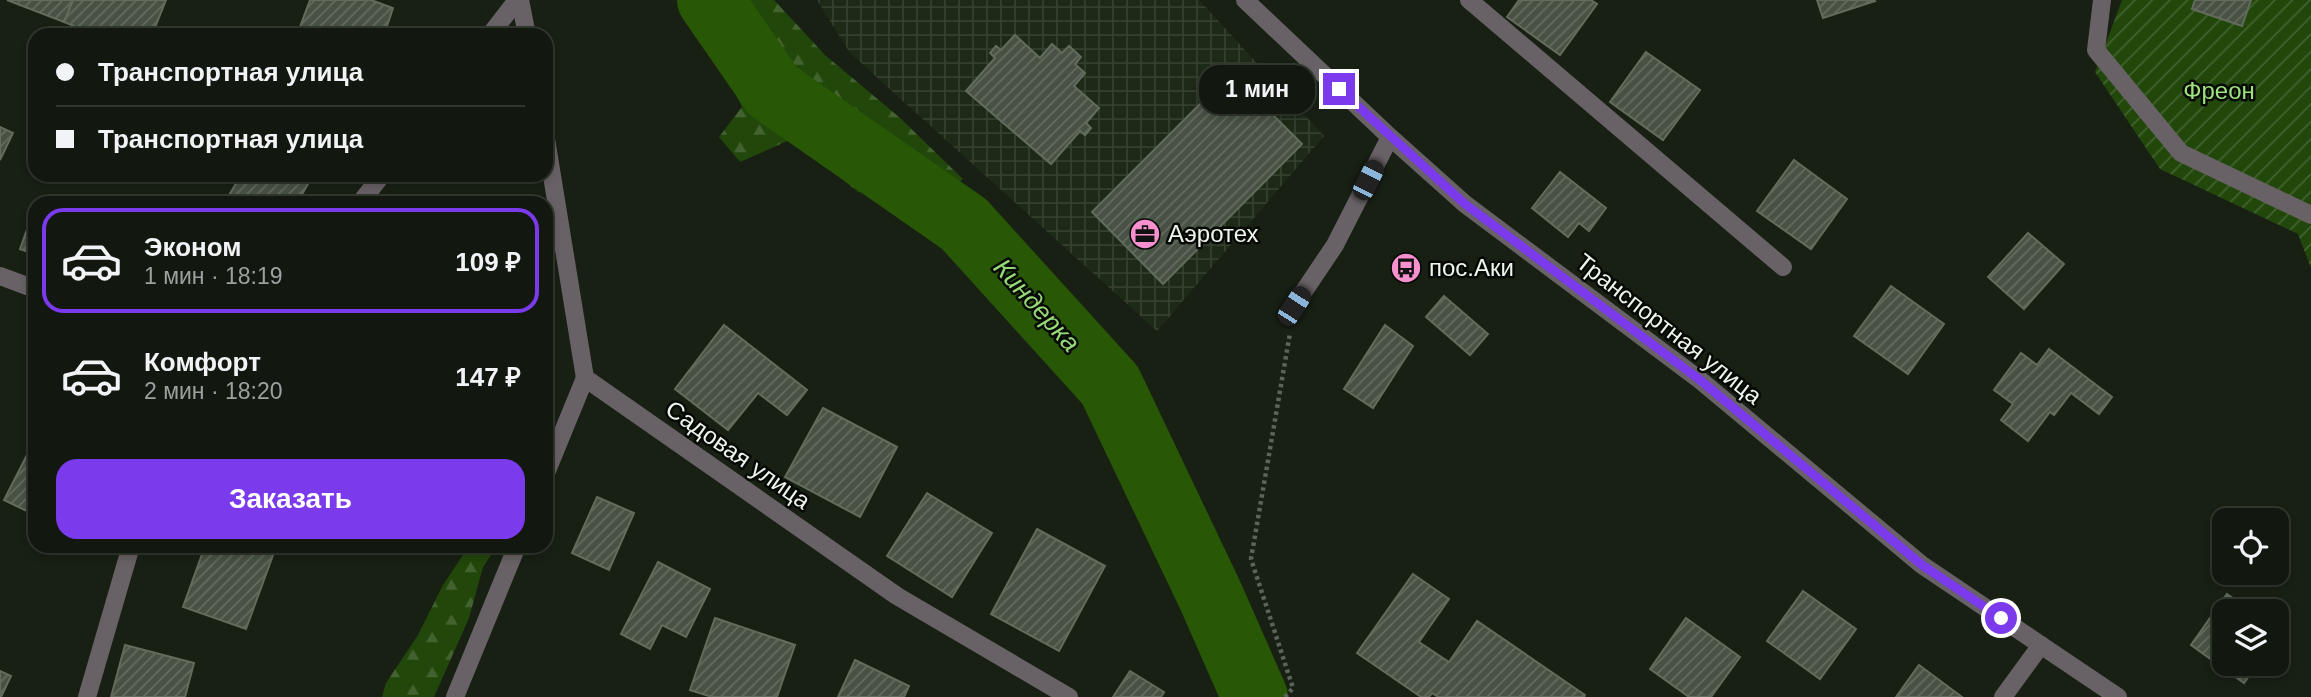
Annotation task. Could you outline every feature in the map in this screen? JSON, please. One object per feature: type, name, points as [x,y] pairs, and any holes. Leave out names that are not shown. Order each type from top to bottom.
[{"type":"street","points":[[496,28],[519,0]]},
{"type":"street","points":[[519,0],[525,28]]},
{"type":"street","name":"Транспортная улица","points":[[1245,0],[1465,204],[1700,380],[1922,565],[2118,697]]},
{"type":"street","points":[[1469,0],[1783,267]]},
{"type":"street","points":[[2102,0],[2095,50],[2181,153],[2311,215]]},
{"type":"street","points":[[1294,306],[1335,245],[1390,137]]},
{"type":"street","points":[[366,196],[376,182]]},
{"type":"street","points":[[553,182],[585,377],[553,456]]},
{"type":"street","points":[[0,276],[28,286]]},
{"type":"street","name":"Садовая улица","points":[[585,377],[897,596],[1069,697]]},
{"type":"street","points":[[87,697],[129,553]]},
{"type":"street","points":[[455,697],[514,553]]},
{"type":"street","points":[[2003,697],[2041,645]]},
{"type":"path","points":[[1285,697],[1293,688],[1251,559],[1294,306]]},
{"type":"shaded area","name":"Аэротех","points":[[817,0],[1199,0],[1324,136],[1157,331],[850,53]]},
{"type":"green space","points":[[679,0],[774,0],[825,55],[899,117],[963,179],[932,202],[858,192],[792,139],[740,162],[719,137],[742,107],[719,60]]},
{"type":"green space","name":"Фреон","points":[[2122,0],[2311,0],[2311,268],[2298,234],[2160,169],[2095,72]]},
{"type":"green space","points":[[464,553],[492,553],[483,567],[469,618],[434,697],[382,697],[386,683],[418,635],[443,585]]},
{"type":"building","points":[[7,0],[73,0],[64,22]]},
{"type":"building","points":[[73,0],[166,0],[155,28],[78,28],[64,22]]},
{"type":"building","points":[[310,0],[371,0],[393,8],[386,28],[300,28]]},
{"type":"building","points":[[1519,0],[1591,0],[1597,4],[1560,55],[1507,17]]},
{"type":"building","points":[[1817,0],[1874,0],[1875,1],[1823,18]]},
{"type":"building","points":[[2195,0],[2251,0],[2242,26],[2192,9]]},
{"type":"building","points":[[1015,35],[1040,58],[1052,44],[1062,53],[1069,46],[1081,57],[1075,64],[1085,73],[1074,86],[1099,108],[1086,123],[1091,128],[1085,135],[1080,131],[1051,164],[966,91],[995,58],[990,53],[996,46],[1001,50]]},
{"type":"building","points":[[1646,52],[1700,90],[1663,140],[1610,102]]},
{"type":"building","points":[[1231,73],[1302,144],[1163,284],[1092,212]]},
{"type":"building","points":[[0,127],[13,133],[0,160]]},
{"type":"building","points":[[1794,160],[1847,199],[1811,249],[1757,211]]},
{"type":"building","points":[[1560,172],[1606,208],[1589,231],[1579,223],[1568,237],[1532,208]]},
{"type":"building","points":[[237,182],[309,182],[301,196],[229,196]]},
{"type":"building","points":[[28,227],[28,252],[20,249]]},
{"type":"building","points":[[2028,233],[2064,264],[2024,309],[1988,277]]},
{"type":"building","points":[[1891,286],[1944,324],[1908,374],[1854,336]]},
{"type":"building","points":[[1444,296],[1488,334],[1470,355],[1426,317]]},
{"type":"building","points":[[724,325],[807,390],[787,415],[758,393],[728,430],[675,389]]},
{"type":"building","points":[[1385,325],[1413,346],[1373,408],[1344,389]]},
{"type":"building","points":[[2049,349],[2112,397],[2099,414],[2071,393],[2054,415],[2050,412],[2028,441],[2001,420],[2013,404],[1994,390],[2021,353],[2037,365]]},
{"type":"building","points":[[823,408],[897,447],[860,517],[785,477]]},
{"type":"building","points":[[28,453],[28,512],[4,500]]},
{"type":"building","points":[[927,493],[992,533],[952,597],[887,556]]},
{"type":"building","points":[[597,497],[634,513],[609,570],[572,553]]},
{"type":"building","points":[[1037,529],[1105,566],[1059,651],[991,614]]},
{"type":"building","points":[[202,553],[273,555],[246,629],[183,607]]},
{"type":"building","points":[[658,562],[710,589],[686,637],[662,625],[650,649],[621,634]]},
{"type":"building","points":[[1413,574],[1449,599],[1419,642],[1449,662],[1477,621],[1585,695],[1584,697],[1438,697],[1432,693],[1429,697],[1421,697],[1357,653]]},
{"type":"building","points":[[1803,591],[1856,629],[1820,679],[1767,641]]},
{"type":"building","points":[[2212,615],[2212,660],[2191,645]]},
{"type":"building","points":[[715,618],[795,645],[777,697],[712,697],[690,690]]},
{"type":"building","points":[[1686,618],[1740,657],[1711,697],[1689,697],[1650,669]]},
{"type":"building","points":[[125,645],[194,663],[185,697],[111,697]]},
{"type":"building","points":[[855,660],[909,686],[904,697],[838,697]]},
{"type":"building","points":[[1919,665],[1962,697],[1896,697]]},
{"type":"building","points":[[0,671],[11,676],[1,697],[0,697]]},
{"type":"building","points":[[1130,671],[1164,692],[1161,697],[1113,697]]},
{"type":"building","points":[[2234,676],[2249,676],[2244,683]]},
{"type":"waterway","name":"Киндерка","points":[[710,0],[773,91],[964,224],[1110,385],[1211,597],[1255,697]]},
{"type":"place","name":"Аэротех","points":[[1145,234]]},
{"type":"place","name":"пос.Аки","points":[[1406,268]]},
{"type":"route","points":[[1339,89],[1465,204],[1700,380],[1922,565],[2001,618]]}]
